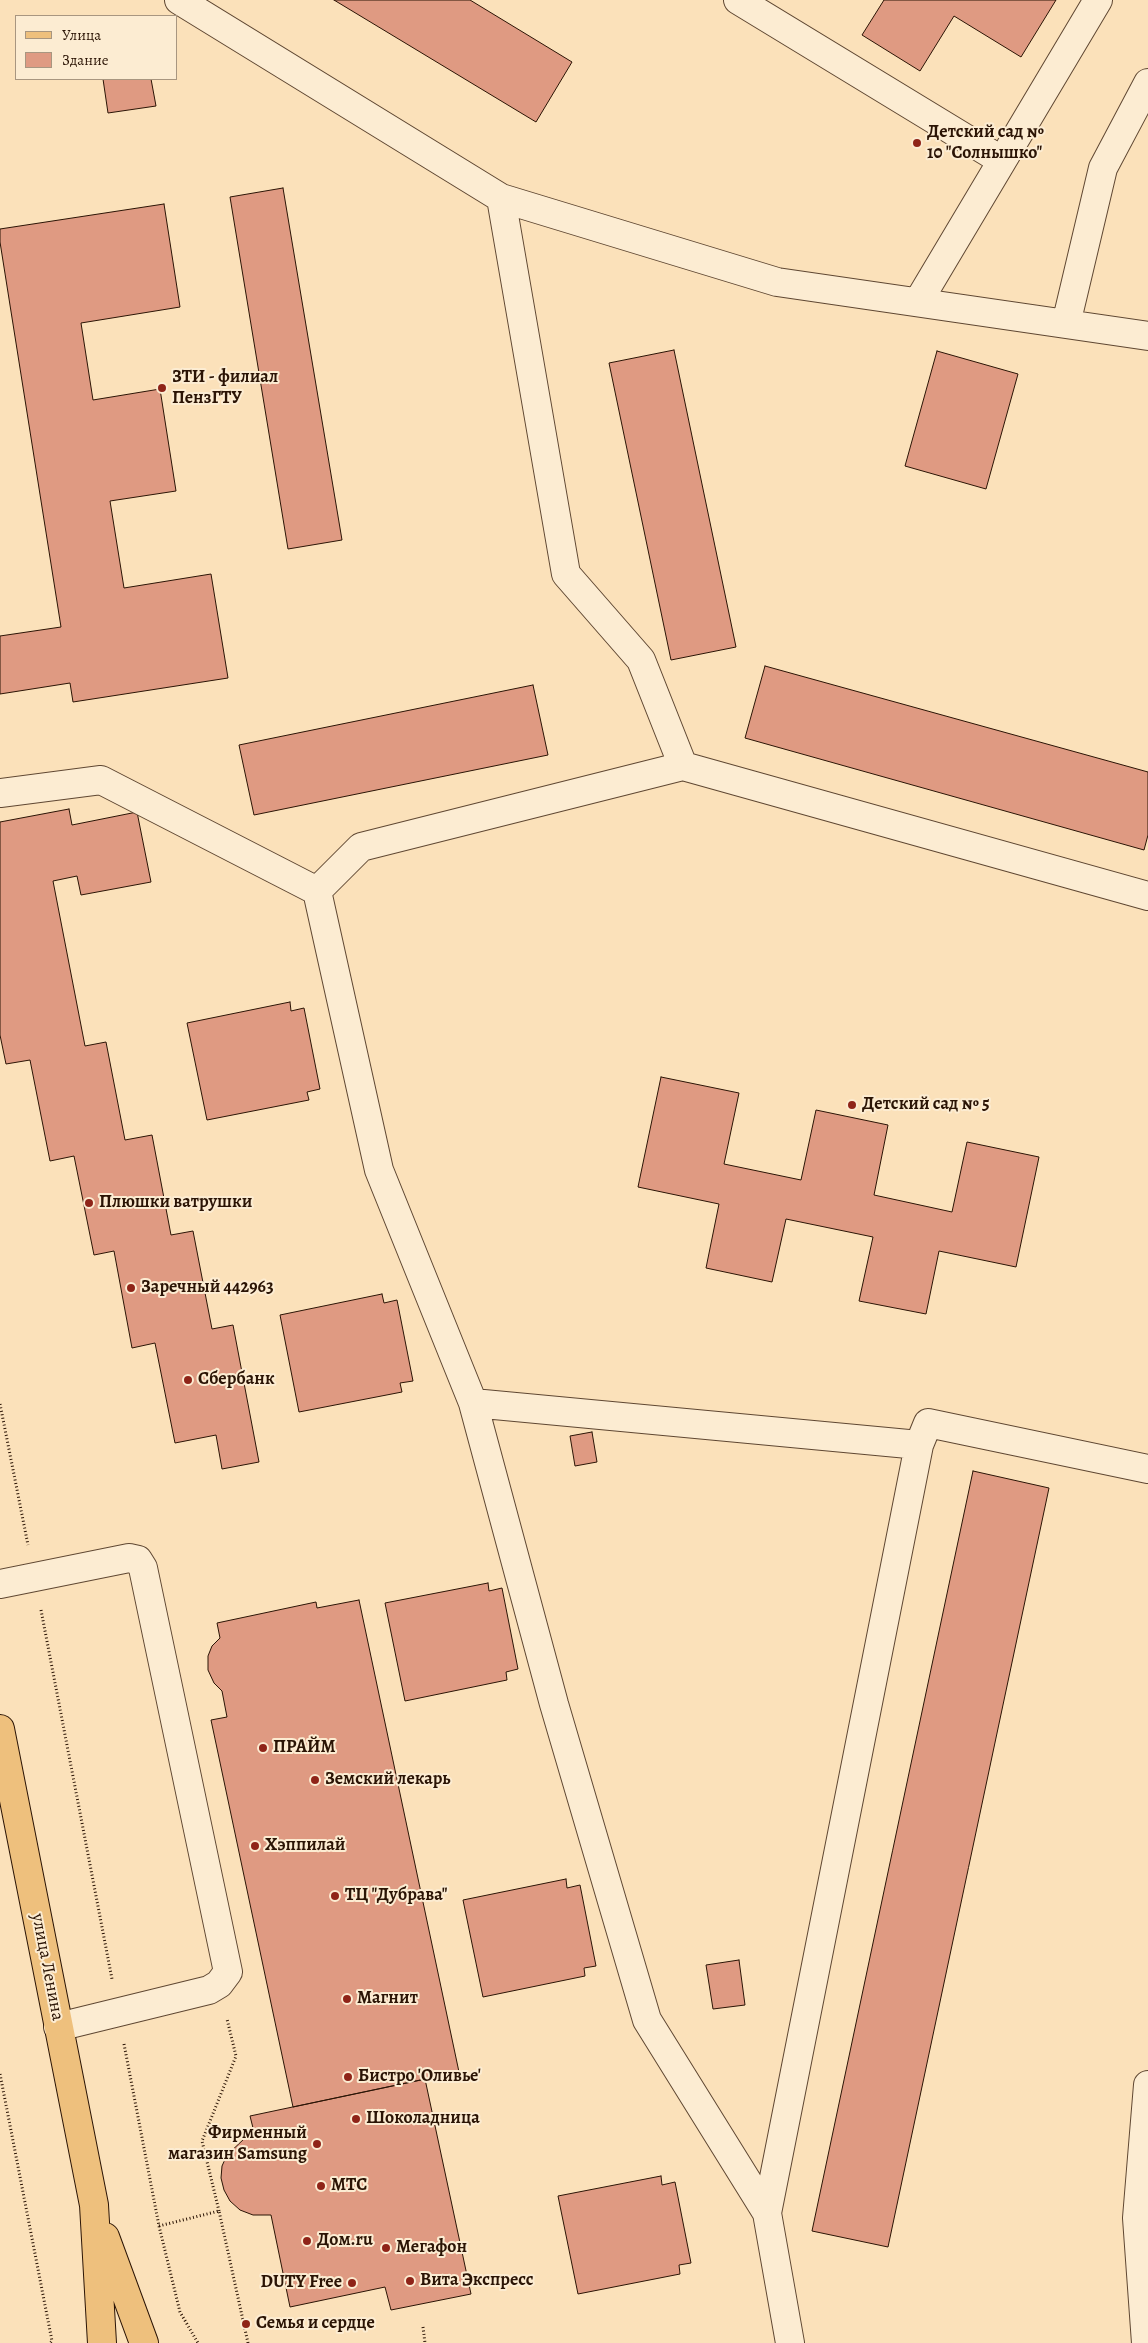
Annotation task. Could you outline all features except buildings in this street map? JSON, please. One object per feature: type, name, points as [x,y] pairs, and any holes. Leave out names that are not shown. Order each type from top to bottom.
[{"type":"main road","name":"улица Ленина","points":[[0,1729],[94,2205],[102,2343]]},
{"type":"main road","name":"улица Ленина","points":[[94,2205],[144,2343]]},
{"type":"street","points":[[179,0],[501,198],[777,282],[1148,336]]},
{"type":"street","points":[[738,0],[1001,160]]},
{"type":"street","points":[[918,302],[1098,0]]},
{"type":"street","points":[[1066,324],[1103,168],[1148,83]]},
{"type":"street","points":[[501,198],[566,574],[641,660],[683,766]]},
{"type":"street","points":[[317,891],[361,847],[683,766],[1148,896]]},
{"type":"street","points":[[0,793],[101,780],[317,891]]},
{"type":"street","points":[[317,891],[379,1170],[473,1404],[554,1704],[647,2020],[767,2213]]},
{"type":"street","points":[[473,1404],[920,1445]]},
{"type":"street","points":[[790,2343],[767,2213],[920,1445],[928,1423],[1148,1469]]},
{"type":"street","points":[[0,1584],[129,1558],[138,1560],[143,1568],[228,1972],[219,1984],[209,1990],[58,2027]]},
{"type":"street","points":[[1146,2343],[1137,2218],[1148,2085]]},
{"type":"path","points":[[0,1404],[159,2226],[180,2312],[198,2343]]},
{"type":"path","points":[[219,1984],[236,2056],[202,2141],[248,2343]]},
{"type":"path","points":[[0,2074],[52,2341],[50,2343]]},
{"type":"path","points":[[159,2226],[219,2211]]},
{"type":"path","points":[[423,2327],[426,2343]]},
{"type":"place","name":"Детский сад № 10 \"Солнышко\"","points":[[917,143]]},
{"type":"place","name":"ЗТИ - филиал ПензГТУ","points":[[162,388]]},
{"type":"place","name":"Детский сад № 5","points":[[852,1105]]},
{"type":"place","name":"Плюшки ватрушки","points":[[89,1203]]},
{"type":"place","name":"Заречный 442963","points":[[131,1288]]},
{"type":"place","name":"Сбербанк","points":[[188,1380]]},
{"type":"place","name":"ПРАЙМ","points":[[263,1748]]},
{"type":"place","name":"Земский лекарь","points":[[315,1780]]},
{"type":"place","name":"Хэппилай","points":[[255,1846]]},
{"type":"place","name":"ТЦ \"Дубрава\"","points":[[335,1896]]},
{"type":"place","name":"Магнит","points":[[347,1999]]},
{"type":"place","name":"Бистро 'Оливье'","points":[[348,2077]]},
{"type":"place","name":"Шоколадница","points":[[356,2119]]},
{"type":"place","name":"Фирменный магазин Samsung","points":[[317,2144]]},
{"type":"place","name":"МТС","points":[[321,2186]]},
{"type":"place","name":"Дом.ru","points":[[307,2241]]},
{"type":"place","name":"Мегафон","points":[[386,2248]]},
{"type":"place","name":"Вита Экспресс","points":[[410,2281]]},
{"type":"place","name":"DUTY Free","points":[[352,2283]]},
{"type":"place","name":"Семья и сердце","points":[[246,2324]]}]
